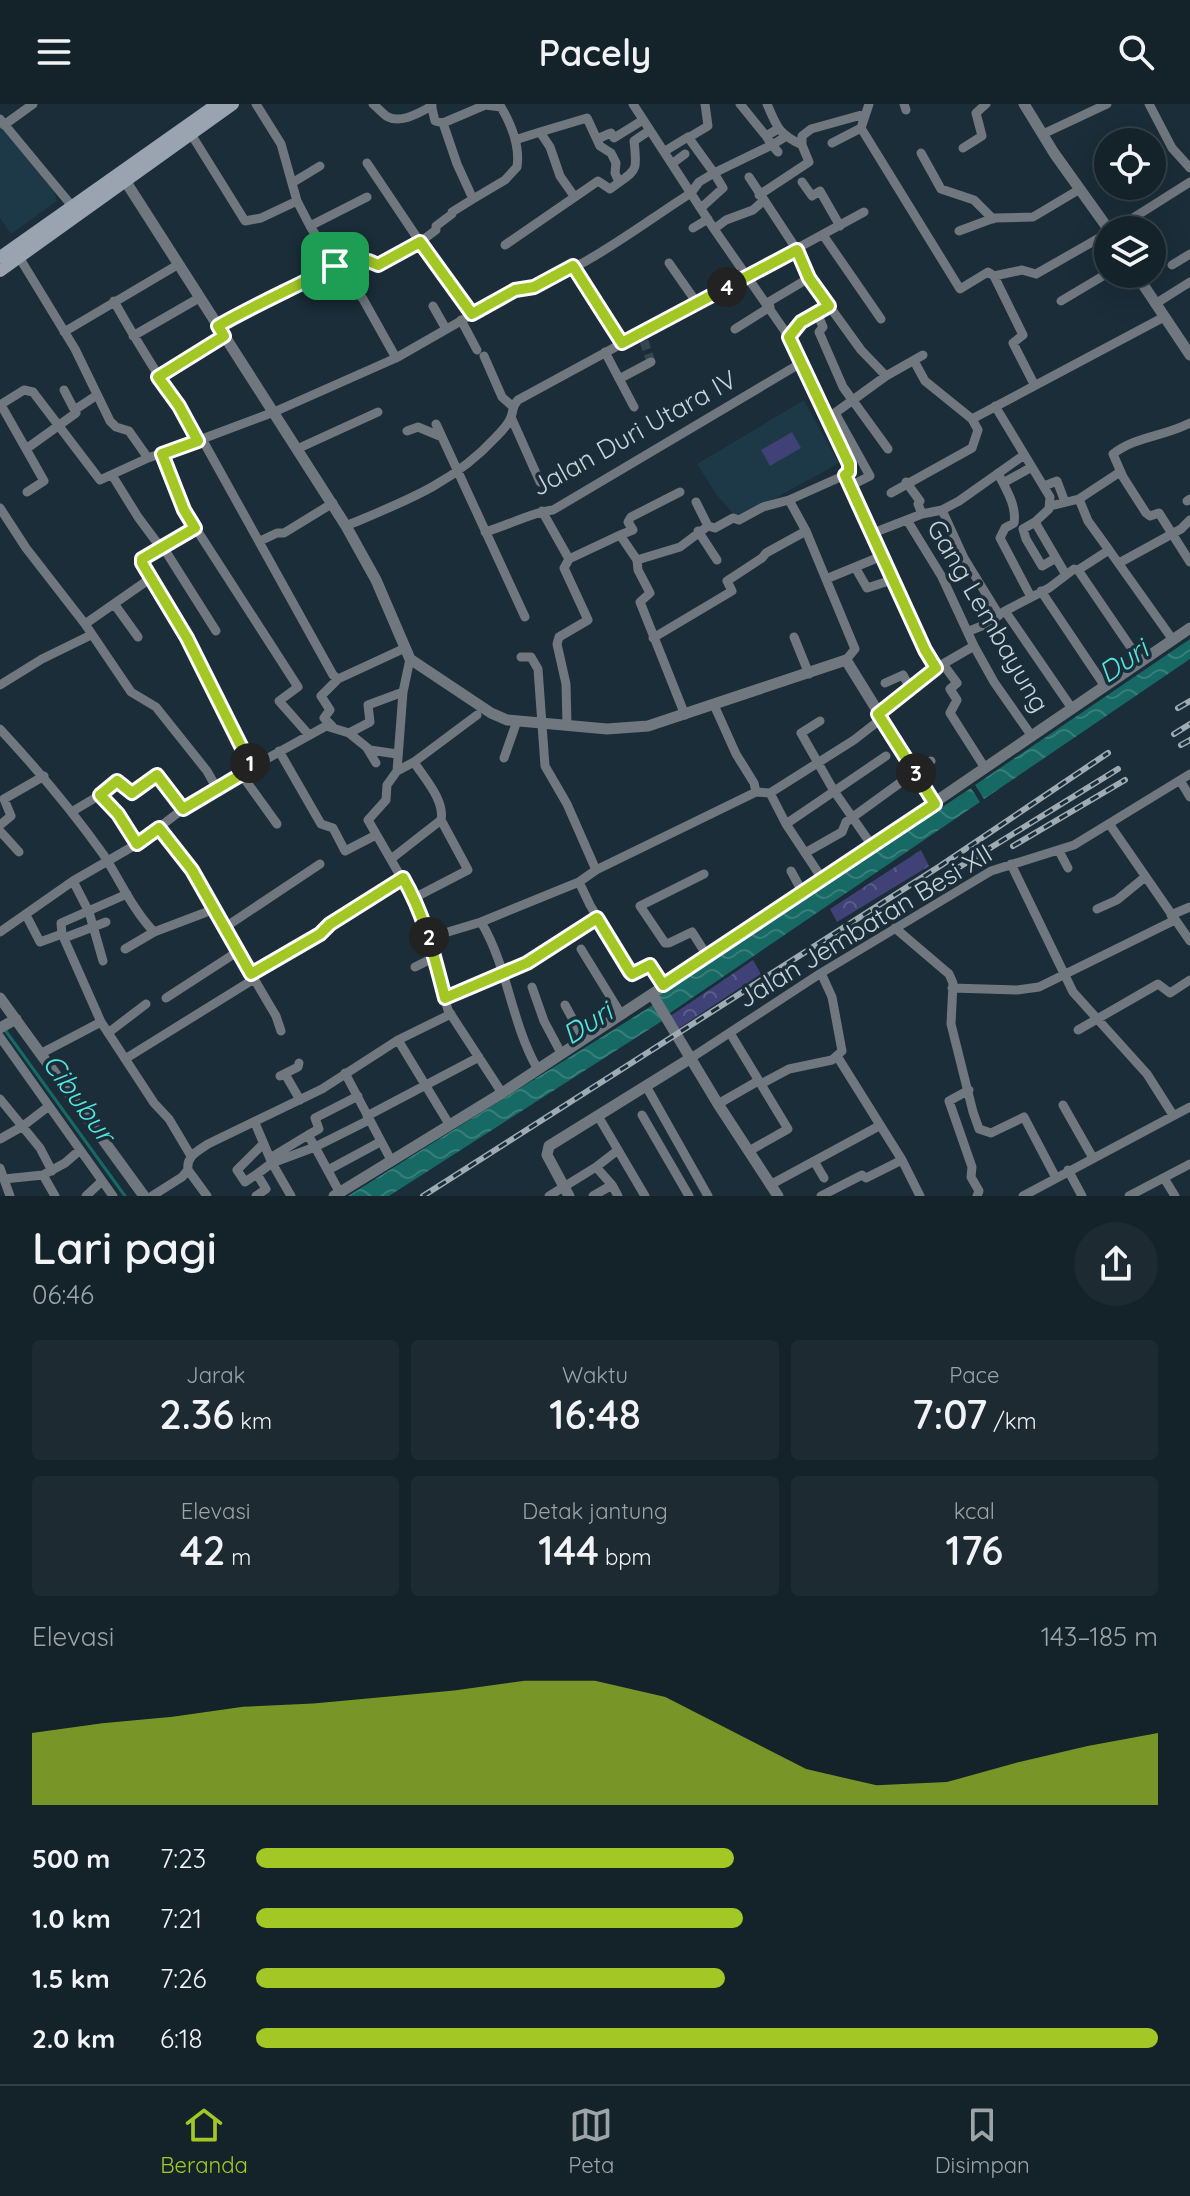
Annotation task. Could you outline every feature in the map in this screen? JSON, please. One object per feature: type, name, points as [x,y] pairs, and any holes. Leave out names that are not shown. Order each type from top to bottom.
[{"type":"main road","points":[[195,128],[217,104]]},
{"type":"main road","points":[[0,257],[27,244],[233,104]]},
{"type":"main road","points":[[0,271],[19,257],[27,244]]},
{"type":"street","points":[[33,104],[2,122],[75,210]]},
{"type":"street","points":[[256,104],[281,144],[297,201],[310,226],[335,266],[363,299],[396,358]]},
{"type":"street","points":[[345,275],[369,261],[378,265],[420,242],[452,212],[505,180],[517,167],[515,140],[506,115],[499,106],[485,105],[443,123],[435,121],[432,105],[408,117],[396,118],[388,117],[373,104]]},
{"type":"street","points":[[633,104],[789,337],[801,363],[870,476],[850,486]]},
{"type":"street","points":[[665,151],[708,126],[705,104]]},
{"type":"street","points":[[740,104],[772,144]]},
{"type":"street","points":[[963,148],[982,136],[976,111],[986,104]]},
{"type":"street","points":[[1024,104],[1099,216]]},
{"type":"street","points":[[1043,134],[1107,104]]},
{"type":"street","points":[[1149,104],[1172,148],[1190,168]]},
{"type":"street","points":[[769,105],[781,133],[802,145]]},
{"type":"street","points":[[832,143],[861,128],[867,109]]},
{"type":"street","points":[[714,229],[726,220],[753,210],[761,198],[809,162],[802,136],[811,129],[867,109]]},
{"type":"street","points":[[515,140],[587,118],[597,139],[616,163],[615,173],[619,182]]},
{"type":"street","points":[[597,139],[611,133],[614,138],[643,120]]},
{"type":"street","points":[[443,123],[473,199]]},
{"type":"street","points":[[195,128],[245,221],[297,201]]},
{"type":"street","points":[[861,128],[959,288],[972,284],[988,272],[994,276],[1023,335],[1013,343],[1034,384]]},
{"type":"street","points":[[505,245],[598,181],[610,189],[636,169],[634,141],[650,130]]},
{"type":"street","points":[[540,132],[550,147],[560,176],[574,196]]},
{"type":"street","points":[[27,492],[44,481],[0,405],[24,390],[33,392],[97,479],[103,480],[148,458],[274,412],[396,358],[515,290],[534,287],[621,240],[691,193],[699,182],[772,144],[781,133]]},
{"type":"street","points":[[688,138],[723,188],[701,208]]},
{"type":"street","points":[[921,153],[941,189],[974,200],[993,219]]},
{"type":"street","points":[[673,163],[685,154]]},
{"type":"street","points":[[616,163],[637,159]]},
{"type":"street","points":[[367,163],[472,314]]},
{"type":"street","points":[[292,183],[320,166]]},
{"type":"street","points":[[749,177],[797,250],[809,278],[866,356],[886,376]]},
{"type":"street","points":[[124,178],[333,503],[376,580],[407,654],[397,771]]},
{"type":"street","points":[[802,182],[812,196],[820,191],[840,226]]},
{"type":"street","points":[[1134,216],[1190,182]]},
{"type":"street","points":[[959,231],[993,219],[1033,217],[1080,189]]},
{"type":"street","points":[[310,226],[367,197]]},
{"type":"street","points":[[346,526],[418,496],[458,470],[487,446],[527,394],[622,343],[642,338],[697,303],[864,212]]},
{"type":"street","points":[[693,228],[708,219]]},
{"type":"street","points":[[823,235],[881,319]]},
{"type":"street","points":[[994,276],[1022,270],[1036,274],[1094,240]]},
{"type":"street","points":[[1172,265],[1190,254]]},
{"type":"street","points":[[19,257],[64,332],[112,424],[128,429],[148,458]]},
{"type":"street","points":[[669,263],[697,303]]},
{"type":"street","points":[[64,332],[179,264]]},
{"type":"street","points":[[158,377],[257,303],[335,266]]},
{"type":"street","points":[[573,266],[622,343]]},
{"type":"street","points":[[735,329],[809,278]]},
{"type":"street","points":[[1061,301],[1094,281]]},
{"type":"street","points":[[1155,304],[1190,282]]},
{"type":"street","points":[[1145,288],[1189,349]]},
{"type":"street","points":[[133,336],[199,298]]},
{"type":"street","points":[[114,301],[260,541],[338,679]]},
{"type":"street","points":[[433,306],[446,329]]},
{"type":"street","points":[[789,337],[799,324],[829,306]]},
{"type":"street","points":[[817,313],[823,327],[819,331],[843,387],[888,449]]},
{"type":"street","points":[[972,419],[1164,317]]},
{"type":"street","points":[[461,320],[512,412],[540,482]]},
{"type":"street","points":[[605,352],[634,407]]},
{"type":"street","points":[[832,416],[886,376],[918,358],[932,388],[972,419],[978,430],[972,448],[891,493]]},
{"type":"street","points":[[619,379],[651,362]]},
{"type":"street","name":"Jalan Duri Utara IV","points":[[485,532],[542,511],[553,510],[801,363]]},
{"type":"street","points":[[64,390],[76,409]]},
{"type":"street","points":[[26,449],[97,395]]},
{"type":"street","points":[[995,406],[1050,497],[1047,513],[1023,529],[1042,566],[1056,558]]},
{"type":"street","points":[[297,449],[378,412]]},
{"type":"street","points":[[637,560],[680,547],[703,529],[715,528],[733,518],[739,520],[763,507],[789,500],[845,475],[849,472],[849,464],[832,416]]},
{"type":"street","points":[[1190,423],[1164,435],[1134,440],[1113,453],[1120,472],[1146,513],[1150,516],[1159,513],[1190,562]]},
{"type":"street","points":[[436,424],[525,617]]},
{"type":"street","points":[[407,431],[418,427],[442,437]]},
{"type":"street","points":[[162,454],[184,510],[298,687],[279,701],[309,735]]},
{"type":"street","points":[[1000,478],[1024,455]]},
{"type":"street","points":[[873,533],[922,514],[942,510],[1000,478],[1030,468]]},
{"type":"street","points":[[1050,506],[1079,499],[1120,472]]},
{"type":"street","points":[[112,475],[216,631]]},
{"type":"street","points":[[845,475],[892,580],[940,666],[957,683],[950,689],[957,700],[950,713],[985,768]]},
{"type":"street","points":[[1000,478],[1015,516],[1014,523],[1005,528],[1000,538],[1031,597]]},
{"type":"street","points":[[1044,486],[1057,481],[1065,502]]},
{"type":"street","points":[[906,482],[920,501],[918,504],[922,514]]},
{"type":"street","points":[[567,725],[566,684],[557,644],[559,637],[588,621],[564,568],[569,559],[633,530],[628,522],[631,517],[680,492]]},
{"type":"street","points":[[1079,499],[1088,521],[1173,640]]},
{"type":"street","points":[[789,500],[826,579],[850,656],[879,716],[935,804]]},
{"type":"street","points":[[696,502],[703,529],[717,560]]},
{"type":"street","points":[[260,541],[284,533],[333,503]]},
{"type":"street","points":[[0,508],[131,692],[156,707],[216,787]]},
{"type":"street","points":[[942,510],[964,558],[1071,707]]},
{"type":"street","points":[[542,511],[569,559]]},
{"type":"street","name":"Gang Lembayung","points":[[907,520],[942,577],[994,682],[1031,735]]},
{"type":"street","points":[[1119,563],[1190,520]]},
{"type":"street","points":[[1035,522],[1066,575]]},
{"type":"street","points":[[195,528],[142,561],[200,662],[252,768]]},
{"type":"street","points":[[653,638],[732,591],[727,581],[766,553],[806,531]]},
{"type":"street","points":[[620,535],[637,560],[638,570],[650,593],[640,602],[685,715]]},
{"type":"street","points":[[969,631],[989,624],[1002,613],[1058,583],[1109,550]]},
{"type":"street","points":[[826,579],[882,556]]},
{"type":"street","points":[[855,567],[867,588],[892,580]]},
{"type":"street","points":[[1078,570],[1140,661]]},
{"type":"street","points":[[85,624],[151,578]]},
{"type":"street","points":[[1041,591],[1104,685]]},
{"type":"street","points":[[115,605],[138,637]]},
{"type":"street","points":[[308,1135],[328,1170],[337,1194],[654,996],[663,985],[873,847],[1071,707],[1190,628]]},
{"type":"street","points":[[0,685],[42,659],[91,635]]},
{"type":"street","points":[[794,637],[809,674]]},
{"type":"street","points":[[438,935],[481,922],[579,882],[596,870],[756,792],[770,793],[854,740],[910,688],[974,646]]},
{"type":"street","points":[[407,654],[491,713],[507,720],[607,729],[641,727],[685,715],[809,674],[850,656],[868,653]]},
{"type":"street","points":[[333,727],[324,718],[330,710],[321,696],[338,679],[407,654]]},
{"type":"street","points":[[521,657],[531,657],[538,669],[543,752],[549,777],[567,804],[596,870]]},
{"type":"street","points":[[885,683],[902,674],[910,688]]},
{"type":"street","points":[[349,733],[370,722],[368,705],[403,692]]},
{"type":"street","points":[[714,705],[756,792]]},
{"type":"street","points":[[477,715],[397,771],[387,785],[386,800],[368,818],[414,898],[451,1014],[502,1093]]},
{"type":"street","points":[[504,758],[517,721]]},
{"type":"street","points":[[820,721],[801,732],[834,791],[873,847]]},
{"type":"street","points":[[0,932],[73,881],[137,844],[216,787],[326,726],[349,733],[367,748],[376,763]]},
{"type":"street","points":[[0,729],[73,811],[154,932]]},
{"type":"street","points":[[367,748],[397,754]]},
{"type":"street","points":[[279,751],[321,824],[333,828],[345,851],[376,835]]},
{"type":"street","points":[[786,824],[886,756]]},
{"type":"street","points":[[805,853],[842,832],[845,823],[852,817],[931,761]]},
{"type":"street","points":[[391,859],[441,820],[443,814],[414,762]]},
{"type":"street","points":[[241,774],[277,824]]},
{"type":"street","name":"Jalan Jembatan Besi XII","points":[[691,1058],[821,973],[991,871],[1059,851],[1110,825],[1190,774]]},
{"type":"street","points":[[73,811],[117,781],[132,793],[157,775],[183,809]]},
{"type":"street","points":[[19,852],[0,828],[11,815],[4,799],[44,776]]},
{"type":"street","points":[[1181,782],[1190,797]]},
{"type":"street","points":[[770,793],[786,824],[823,880]]},
{"type":"street","points":[[100,795],[118,814],[137,844]]},
{"type":"street","points":[[414,898],[468,870],[441,820]]},
{"type":"street","points":[[1110,825],[1190,941]]},
{"type":"street","points":[[159,828],[192,870],[281,1031]]},
{"type":"street","points":[[1059,851],[1068,868]]},
{"type":"street","points":[[224,928],[320,864]]},
{"type":"street","points":[[1011,864],[1073,992],[1147,1074],[1173,1115]]},
{"type":"street","points":[[791,871],[803,893]]},
{"type":"street","points":[[704,874],[640,906],[665,943],[692,932],[708,957]]},
{"type":"street","points":[[1097,909],[1117,900],[1145,877]]},
{"type":"street","points":[[125,1059],[403,878]]},
{"type":"street","points":[[73,881],[89,912],[103,961]]},
{"type":"street","points":[[579,882],[630,972],[632,974],[650,965],[663,985]]},
{"type":"street","points":[[127,894],[61,923],[63,936],[101,1022],[191,1156]]},
{"type":"street","points":[[952,988],[1017,990],[1039,987],[1190,907]]},
{"type":"street","points":[[125,949],[154,932],[212,910]]},
{"type":"street","points":[[26,915],[40,942],[106,922]]},
{"type":"street","points":[[445,998],[527,963],[597,918]]},
{"type":"street","points":[[481,922],[496,947],[524,1045],[537,1068]]},
{"type":"street","points":[[895,928],[949,974],[953,983],[951,1024],[979,1129],[991,1133],[1024,1117],[1056,1178]]},
{"type":"street","points":[[581,949],[621,1014]]},
{"type":"street","points":[[166,998],[237,952]]},
{"type":"street","points":[[415,967],[435,957]]},
{"type":"street","points":[[718,1104],[789,1069],[832,1060],[842,1051],[832,997],[821,973]]},
{"type":"street","points":[[1078,1030],[1158,984],[1170,993],[1190,980]]},
{"type":"street","points":[[532,987],[544,1021],[561,1053]]},
{"type":"street","points":[[654,996],[718,1104],[778,1196]]},
{"type":"street","points":[[0,998],[8,1023],[40,1054],[144,1196]]},
{"type":"street","points":[[108,1033],[146,1004]]},
{"type":"street","points":[[565,1005],[583,1038]]},
{"type":"street","points":[[207,1196],[188,1170],[191,1156],[222,1136],[322,1089],[398,1040],[451,1014]]},
{"type":"street","points":[[40,1054],[101,1022]]},
{"type":"street","points":[[730,1033],[788,1129],[749,1151]]},
{"type":"street","points":[[0,1037],[113,1196]]},
{"type":"street","points":[[398,1040],[449,1124]]},
{"type":"street","points":[[837,1056],[902,1160],[920,1196]]},
{"type":"street","points":[[271,1161],[315,1147],[479,1057]]},
{"type":"street","points":[[566,1191],[547,1151],[549,1146],[691,1058]]},
{"type":"street","points":[[299,1063],[298,1067],[282,1075],[300,1100]]},
{"type":"street","points":[[345,1073],[391,1160]]},
{"type":"street","points":[[646,1086],[704,1195]]},
{"type":"street","points":[[969,1090],[949,1101],[972,1167],[971,1177],[979,1191],[977,1196]]},
{"type":"street","points":[[263,1144],[237,1170],[245,1182],[319,1129],[315,1118],[358,1096]]},
{"type":"street","points":[[0,1099],[41,1150],[55,1196]]},
{"type":"street","points":[[1063,1105],[1093,1158]]},
{"type":"street","points":[[0,1139],[49,1106]]},
{"type":"street","points":[[1023,1196],[1190,1107]]},
{"type":"street","points":[[642,1115],[689,1196]]},
{"type":"street","points":[[598,1116],[645,1196]]},
{"type":"street","points":[[255,1123],[271,1161],[291,1196]]},
{"type":"street","points":[[770,1185],[879,1126]]},
{"type":"street","points":[[328,1170],[380,1142]]},
{"type":"street","points":[[4,1179],[47,1173],[80,1150]]},
{"type":"street","points":[[549,1196],[566,1191],[618,1150]]},
{"type":"street","points":[[821,1196],[862,1175],[866,1178],[902,1160]]},
{"type":"street","points":[[814,1161],[824,1178]]},
{"type":"street","points":[[1129,1196],[1190,1164]]},
{"type":"street","points":[[596,1167],[618,1196]]},
{"type":"street","points":[[0,1168],[10,1196]]},
{"type":"street","points":[[152,1196],[188,1170]]},
{"type":"street","points":[[1068,1170],[1082,1196]]},
{"type":"street","points":[[256,1196],[266,1189],[257,1174]]},
{"type":"street","points":[[1164,1178],[1175,1196]]},
{"type":"street","points":[[86,1196],[102,1181]]},
{"type":"street","points":[[593,1196],[612,1185]]},
{"type":"shaded area","points":[[0,125],[54,191],[57,201],[11,234],[0,218]]},
{"type":"shaded area","points":[[804,400],[839,463],[738,519],[716,494],[697,464]]},
{"type":"green space","points":[[792,432],[801,448],[770,466],[761,450]]},
{"type":"green space","points":[[921,850],[929,866],[837,922],[830,909]]},
{"type":"green space","points":[[753,960],[761,974],[676,1030],[669,1017]]},
{"type":"water","points":[[1190,639],[1190,659],[984,799],[975,785]]},
{"type":"water","points":[[971,788],[980,802],[667,1015],[656,998]]},
{"type":"water","points":[[653,1005],[662,1021],[389,1196],[348,1196]]},
{"type":"waterway","name":"Cibubur","points":[[5,1030],[125,1196]]},
{"type":"tunnel","points":[[644,341],[651,362]]},
{"type":"railway","points":[[1178,708],[1190,701]]},
{"type":"railway","points":[[1174,734],[1190,724]]},
{"type":"railway","points":[[1181,745],[1190,740]]},
{"type":"railway","points":[[423,1196],[940,866],[1108,753]]},
{"type":"railway","points":[[953,871],[1118,769]]},
{"type":"railway","points":[[1013,846],[1125,780]]},
{"type":"route","points":[[420,242],[472,314],[515,290],[534,287],[573,266],[622,343],[797,250],[809,278],[829,306],[801,322],[789,337],[849,464],[849,472],[845,475],[936,668],[878,714],[935,804],[663,985],[650,965],[632,974],[630,972],[597,918],[527,963],[445,998],[420,910],[403,878],[330,924],[320,934],[251,974],[192,870],[159,828],[137,844],[118,814],[100,795],[117,781],[129,794],[132,793],[157,775],[183,809],[252,768],[206,673],[142,563],[142,559],[195,528],[184,510],[162,454],[198,441],[179,406],[158,377],[224,336],[218,326],[257,303],[335,266],[345,275],[369,261],[378,265],[420,242]]},
{"type":"water label","name":"Duri","points":[[1123,661]]},
{"type":"water label","name":"Duri","points":[[587,1023]]}]
